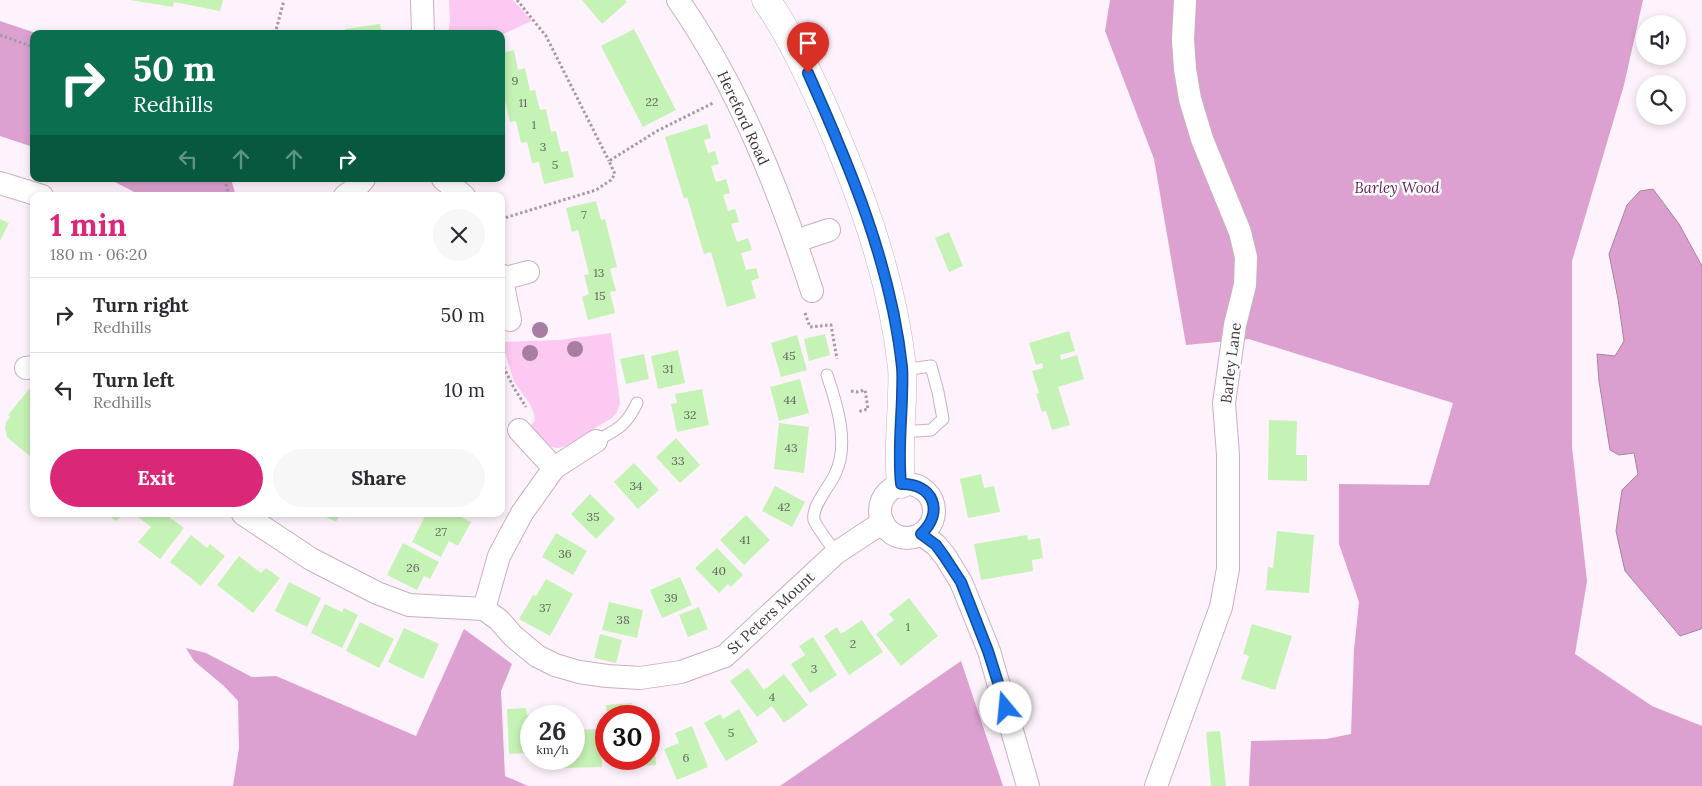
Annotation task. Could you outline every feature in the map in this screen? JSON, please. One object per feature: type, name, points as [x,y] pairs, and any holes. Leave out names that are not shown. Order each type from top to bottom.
[{"type":"street","points":[[422,0],[423,30]]},
{"type":"street","name":"Hereford Road","points":[[678,0],[733,92],[760,149],[796,241],[812,291]]},
{"type":"street","points":[[766,0],[808,73],[838,139],[868,221],[896,319],[903,370],[898,462],[901,484]]},
{"type":"street","name":"Barley Lane","points":[[1156,786],[1221,606],[1228,569],[1228,454],[1224,403],[1235,325],[1245,285],[1246,256],[1240,232],[1202,139],[1190,99],[1183,40],[1185,0]]},
{"type":"street","points":[[350,192],[361,182]]},
{"type":"street","points":[[447,182],[459,192]]},
{"type":"street","points":[[0,183],[30,192]]},
{"type":"street","points":[[796,241],[829,230]]},
{"type":"street","points":[[505,276],[528,272]]},
{"type":"street","points":[[505,293],[510,320]]},
{"type":"street","points":[[519,430],[554,468]]},
{"type":"street","points":[[248,517],[311,559],[377,593],[409,605],[484,609],[499,556],[522,513],[554,468],[596,441]]},
{"type":"street","points":[[901,484],[912,484],[922,488],[930,495],[934,505],[934,516],[930,526],[921,534],[911,538],[900,537],[890,531],[883,522],[880,513],[881,504],[885,495],[892,488],[901,484]]},
{"type":"street","name":"St Peters Mount","points":[[484,609],[499,620],[513,636],[537,656],[579,672],[640,678],[681,672],[725,656],[836,552],[883,522]]},
{"type":"street","points":[[921,534],[936,545],[961,582],[988,651],[1028,786]]},
{"type":"lane","points":[[901,432],[931,430],[943,419],[931,366],[903,370]]},
{"type":"lane","points":[[827,375],[836,399],[842,434],[842,448],[836,472],[816,508],[814,521],[836,552]]},
{"type":"lane","points":[[596,441],[619,428],[630,418],[637,403]]},
{"type":"path","points":[[276,30],[284,0]]},
{"type":"path","points":[[505,218],[596,190],[611,180],[615,174],[546,36],[517,0]]},
{"type":"path","points":[[0,35],[30,45]]},
{"type":"path","points":[[609,161],[658,131],[733,92]]},
{"type":"path","points":[[505,370],[530,414],[528,423],[519,430]]},
{"type":"shaded area","points":[[449,0],[513,0],[532,21],[505,33],[505,30],[449,30]]},
{"type":"shaded area","points":[[1653,189],[1679,224],[1702,266],[1702,627],[1680,636],[1625,571],[1616,531],[1622,490],[1638,474],[1634,453],[1619,455],[1610,450],[1599,381],[1597,354],[1615,356],[1624,341],[1609,254],[1627,205],[1640,191]]},
{"type":"shaded area","points":[[611,333],[620,403],[617,412],[612,418],[570,445],[558,448],[548,445],[530,427],[535,420],[534,414],[530,404],[514,382],[505,352],[505,342],[559,340]]},
{"type":"green space","name":"Barley Wood","points":[[1110,0],[1643,0],[1640,15],[1636,15],[1636,31],[1624,85],[1572,261],[1572,447],[1587,581],[1575,654],[1652,706],[1702,726],[1702,786],[1249,786],[1251,741],[1326,739],[1351,734],[1354,650],[1359,602],[1339,544],[1339,484],[1429,485],[1453,403],[1249,339],[1186,345],[1154,159],[1105,31]]},
{"type":"green space","points":[[0,21],[30,31],[30,146],[0,136]]},
{"type":"green space","points":[[115,182],[232,182],[235,192],[134,192]]},
{"type":"green space","points":[[464,629],[512,664],[501,691],[505,776],[528,786],[233,786],[239,748],[238,701],[224,686],[194,661],[186,648],[206,653],[252,677],[276,676],[416,736]]},
{"type":"green space","points":[[961,661],[1003,786],[780,786]]},
{"type":"building","points":[[130,0],[223,0],[220,11],[174,2],[173,7]]},
{"type":"building","points":[[582,0],[625,0],[627,2],[602,24]]},
{"type":"building","points":[[380,24],[381,30],[345,30]]},
{"type":"building","points":[[634,29],[676,110],[643,127],[601,46]]},
{"type":"building","points":[[514,50],[518,70],[525,68],[530,91],[535,90],[540,110],[546,109],[551,132],[556,131],[561,152],[568,151],[574,177],[544,184],[539,162],[532,163],[527,142],[521,143],[516,121],[510,122],[505,100],[505,52]]},
{"type":"building","points":[[707,124],[711,138],[704,140],[708,153],[715,151],[719,164],[711,166],[716,182],[726,179],[730,193],[723,195],[728,211],[735,209],[739,222],[731,224],[737,242],[748,238],[752,250],[741,253],[746,270],[756,268],[759,278],[751,281],[756,298],[727,307],[711,252],[704,254],[687,197],[684,199],[665,137]]},
{"type":"building","points":[[596,201],[601,220],[605,219],[617,267],[610,269],[616,291],[610,292],[615,313],[588,320],[582,297],[589,294],[584,275],[589,274],[578,230],[572,232],[566,208]]},
{"type":"building","points":[[0,219],[9,223],[0,241]]},
{"type":"building","points":[[949,232],[963,266],[949,272],[935,238]]},
{"type":"building","points":[[1069,331],[1075,351],[1060,355],[1061,360],[1077,355],[1084,379],[1058,387],[1070,425],[1052,430],[1046,411],[1042,412],[1036,394],[1039,393],[1032,371],[1043,368],[1042,363],[1036,365],[1029,343]]},
{"type":"building","points":[[825,334],[830,355],[809,361],[804,339]]},
{"type":"building","points":[[797,335],[807,370],[781,377],[771,343]]},
{"type":"building","points":[[678,350],[685,383],[658,389],[651,356]]},
{"type":"building","points":[[644,354],[649,379],[626,384],[620,359]]},
{"type":"building","points":[[800,379],[809,413],[779,421],[770,387]]},
{"type":"building","points":[[30,388],[30,456],[7,437],[5,429],[6,422],[10,417],[8,415]]},
{"type":"building","points":[[702,389],[709,425],[677,432],[671,404],[677,403],[675,394]]},
{"type":"building","points":[[1269,420],[1297,421],[1296,455],[1307,455],[1307,481],[1268,480]]},
{"type":"building","points":[[779,423],[809,427],[804,473],[774,469]]},
{"type":"building","points":[[676,438],[700,465],[680,483],[656,457]]},
{"type":"building","points":[[634,463],[659,490],[638,509],[614,482]]},
{"type":"building","points":[[981,474],[984,488],[994,486],[1000,512],[968,518],[960,479]]},
{"type":"building","points":[[775,486],[805,502],[792,527],[762,511]]},
{"type":"building","points":[[590,494],[615,519],[596,539],[571,514]]},
{"type":"building","points":[[746,515],[770,540],[744,565],[720,540]]},
{"type":"building","points":[[111,517],[120,517],[116,521]]},
{"type":"building","points":[[138,517],[169,517],[184,528],[160,559],[138,542],[151,527]]},
{"type":"building","points":[[326,517],[338,517],[336,522]]},
{"type":"building","points":[[424,517],[461,517],[471,522],[458,546],[449,541],[441,557],[412,542]]},
{"type":"building","points":[[1277,531],[1314,535],[1309,593],[1266,590],[1268,567],[1273,568]]},
{"type":"building","points":[[556,533],[587,551],[573,575],[542,557]]},
{"type":"building","points":[[191,535],[207,548],[210,544],[225,556],[201,586],[170,562]]},
{"type":"building","points":[[1027,535],[1028,540],[1040,538],[1043,558],[1032,560],[1033,571],[981,580],[974,544]]},
{"type":"building","points":[[403,543],[439,562],[430,579],[424,576],[417,590],[387,575]]},
{"type":"building","points":[[717,548],[743,575],[731,587],[728,584],[719,593],[695,568]]},
{"type":"building","points":[[239,556],[261,573],[266,568],[280,578],[253,613],[217,585]]},
{"type":"building","points":[[680,577],[692,605],[662,618],[650,590]]},
{"type":"building","points":[[546,579],[573,594],[550,636],[519,619],[533,595],[536,596]]},
{"type":"building","points":[[289,582],[321,598],[307,627],[275,611]]},
{"type":"building","points":[[909,598],[938,636],[901,666],[876,634],[894,620],[889,614]]},
{"type":"building","points":[[609,602],[643,610],[637,638],[602,630]]},
{"type":"building","points":[[325,604],[342,612],[344,608],[358,615],[342,648],[311,633]]},
{"type":"building","points":[[699,607],[708,629],[688,637],[679,615]]},
{"type":"building","points":[[862,620],[883,652],[849,675],[824,636],[837,627],[841,634]]},
{"type":"building","points":[[360,622],[394,639],[379,668],[346,651]]},
{"type":"building","points":[[1252,624],[1292,636],[1275,690],[1241,679],[1249,656],[1243,654]]},
{"type":"building","points":[[404,628],[439,644],[423,679],[388,662]]},
{"type":"building","points":[[600,634],[622,640],[616,663],[594,658]]},
{"type":"building","points":[[813,637],[837,675],[810,693],[791,664],[805,655],[799,646]]},
{"type":"building","points":[[748,668],[764,690],[784,674],[808,705],[784,723],[772,706],[757,717],[730,681]]},
{"type":"building","points":[[632,703],[632,705],[606,705]]},
{"type":"building","points":[[520,708],[520,754],[509,754],[507,709]]},
{"type":"building","points":[[739,709],[758,742],[726,761],[704,723],[720,714],[723,719]]},
{"type":"building","points":[[692,726],[708,767],[677,780],[664,749],[679,743],[675,733]]},
{"type":"building","points":[[595,729],[595,767],[585,767],[585,730]]},
{"type":"building","points":[[1220,731],[1226,786],[1211,786],[1206,732]]},
{"type":"route","points":[[808,73],[838,139],[868,221],[896,319],[903,370],[898,462],[901,484],[912,484],[922,488],[930,495],[934,505],[934,516],[930,526],[921,534],[936,545],[961,582],[988,651],[1006,708]]}]
